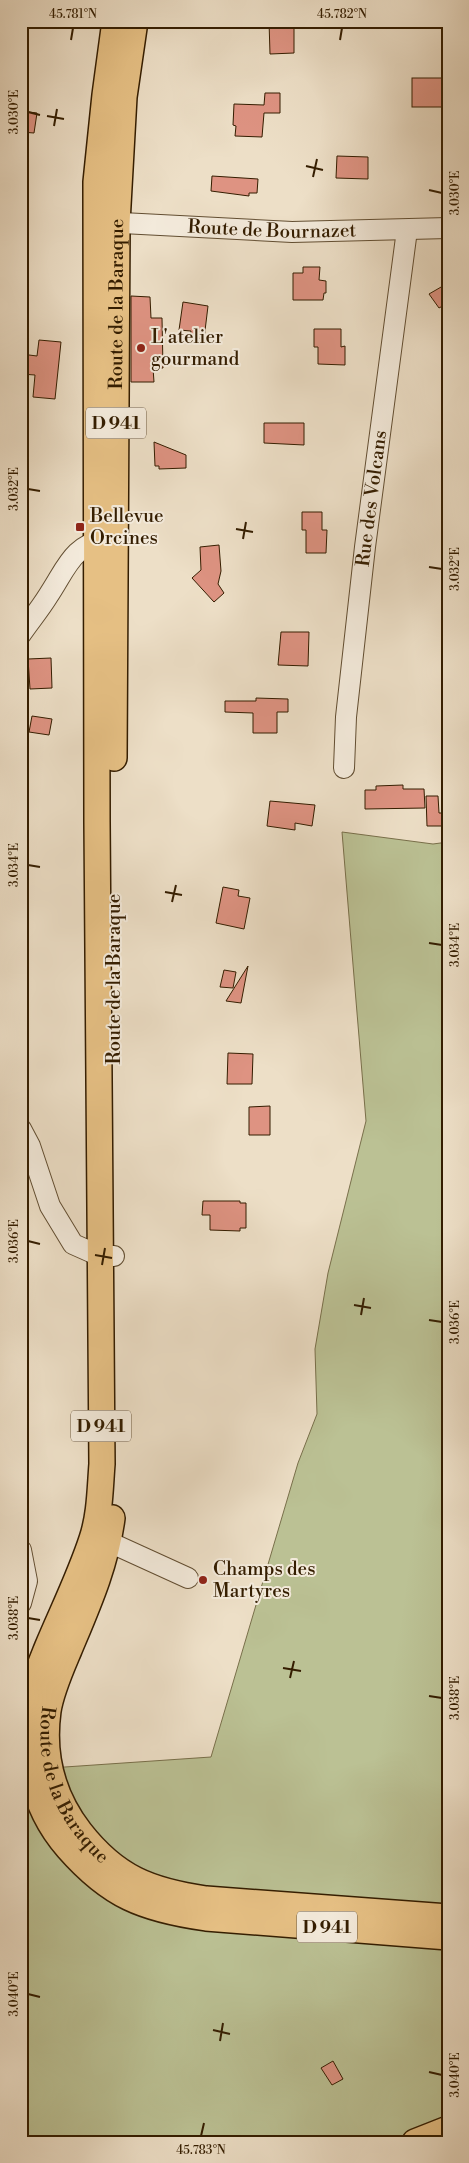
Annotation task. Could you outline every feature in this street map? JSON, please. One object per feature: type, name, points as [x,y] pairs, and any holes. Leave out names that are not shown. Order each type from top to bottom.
[{"type":"main road","name":"Route de la Baraque","points":[[107,222],[96,182],[115,21]]},
{"type":"main road","name":"Route de la Baraque","points":[[135,21],[107,222],[106,538],[114,815],[107,1256],[100,1503],[93,1538],[37,1672],[28,1709],[32,1742],[30,1768],[44,1813],[62,1841],[88,1870],[111,1888],[141,1904],[170,1913],[206,1909]]},
{"type":"main road","name":"Route de la Baraque","points":[[32,1742],[48,1710],[59,1675],[98,1579],[109,1542],[115,1497],[107,1256]]},
{"type":"main road","name":"Route de la Baraque","points":[[32,1742],[61,1804],[95,1851],[117,1870],[146,1886],[173,1894],[206,1909]]},
{"type":"main road","name":"D 941","points":[[206,1909],[448,1917]]},
{"type":"main road","name":"D 941","points":[[206,1909],[448,1937]]},
{"type":"main road","points":[[415,2142],[448,2129]]},
{"type":"street","name":"Route de Bournazet","points":[[107,222],[292,232],[448,228]]},
{"type":"street","name":"Rue des Volcans","points":[[344,768],[346,717],[365,547],[407,230]]},
{"type":"street","points":[[21,634],[48,596],[70,559],[77,552],[106,538]]},
{"type":"street","points":[[21,1130],[30,1146],[50,1206],[73,1244],[107,1256]]},
{"type":"street","points":[[109,1542],[188,1578]]},
{"type":"street","points":[[21,1550],[24,1554],[27,1581],[21,1603]]},
{"type":"street","name":"Route de la Baraque","points":[[30,1768],[65,1834],[90,1861],[113,1878],[146,1886]]},
{"type":"green space","points":[[342,832],[433,844],[448,842],[448,2142],[21,2142],[21,1770],[211,1757],[298,1463],[317,1414],[315,1349],[328,1273],[366,1121]]},
{"type":"building","points":[[269,21],[294,21],[294,53],[270,54]]},
{"type":"building","points":[[412,78],[448,78],[448,107],[412,107]]},
{"type":"building","points":[[265,93],[280,93],[280,113],[264,113],[262,137],[235,136],[236,126],[233,125],[234,104],[264,105]]},
{"type":"building","points":[[21,111],[37,113],[34,133],[21,132]]},
{"type":"building","points":[[337,156],[368,157],[368,179],[336,178]]},
{"type":"building","points":[[212,176],[258,179],[257,193],[249,193],[249,196],[211,191]]},
{"type":"building","points":[[303,267],[320,267],[319,280],[326,281],[326,293],[324,293],[323,300],[293,300],[293,273],[303,273]]},
{"type":"building","points":[[448,283],[448,303],[439,308],[429,294]]},
{"type":"building","points":[[131,296],[150,297],[151,318],[162,318],[163,368],[153,368],[154,382],[131,382]]},
{"type":"building","points":[[183,302],[208,306],[204,339],[190,337],[191,331],[179,330]]},
{"type":"building","points":[[314,329],[341,329],[341,347],[345,346],[345,365],[318,364],[318,347],[314,347]]},
{"type":"building","points":[[39,340],[61,342],[55,399],[33,397],[35,375],[21,374],[21,354],[37,356]]},
{"type":"building","points":[[264,423],[304,423],[304,445],[264,443]]},
{"type":"building","points":[[154,442],[186,455],[186,468],[159,469],[159,466],[155,466]]},
{"type":"building","points":[[302,512],[322,512],[322,530],[327,530],[326,553],[306,553],[306,530],[302,530]]},
{"type":"building","points":[[219,545],[221,571],[218,584],[224,593],[214,602],[192,578],[201,570],[200,547]]},
{"type":"building","points":[[281,632],[309,632],[308,666],[278,665]]},
{"type":"building","points":[[51,658],[52,688],[30,689],[28,659]]},
{"type":"building","points":[[256,698],[288,699],[288,712],[277,712],[277,733],[253,733],[253,713],[225,712],[225,701],[256,701]]},
{"type":"building","points":[[32,716],[52,719],[49,735],[29,732]]},
{"type":"building","points":[[403,785],[403,789],[424,789],[425,808],[365,809],[365,790],[376,790],[376,786]]},
{"type":"building","points":[[426,796],[438,796],[439,813],[445,813],[445,826],[427,826]]},
{"type":"building","points":[[270,801],[315,805],[312,826],[295,823],[295,830],[267,826]]},
{"type":"building","points":[[223,887],[239,890],[238,896],[250,898],[244,929],[216,923]]},
{"type":"building","points":[[248,966],[241,1003],[226,1001]]},
{"type":"building","points":[[224,970],[236,972],[233,988],[220,987]]},
{"type":"building","points":[[228,1053],[253,1054],[252,1084],[227,1084]]},
{"type":"building","points":[[270,1106],[270,1135],[249,1135],[249,1107]]},
{"type":"building","points":[[203,1201],[240,1201],[240,1203],[246,1203],[246,1228],[240,1228],[240,1231],[210,1230],[210,1215],[202,1215]]},
{"type":"building","points":[[333,2061],[343,2079],[332,2085],[321,2068]]},
{"type":"place","name":"L'atelier gourmand","points":[[141,348]]},
{"type":"place","name":"Bellevue Orcines","points":[[80,527]]},
{"type":"place","name":"Champs des Martyres","points":[[203,1580]]}]
